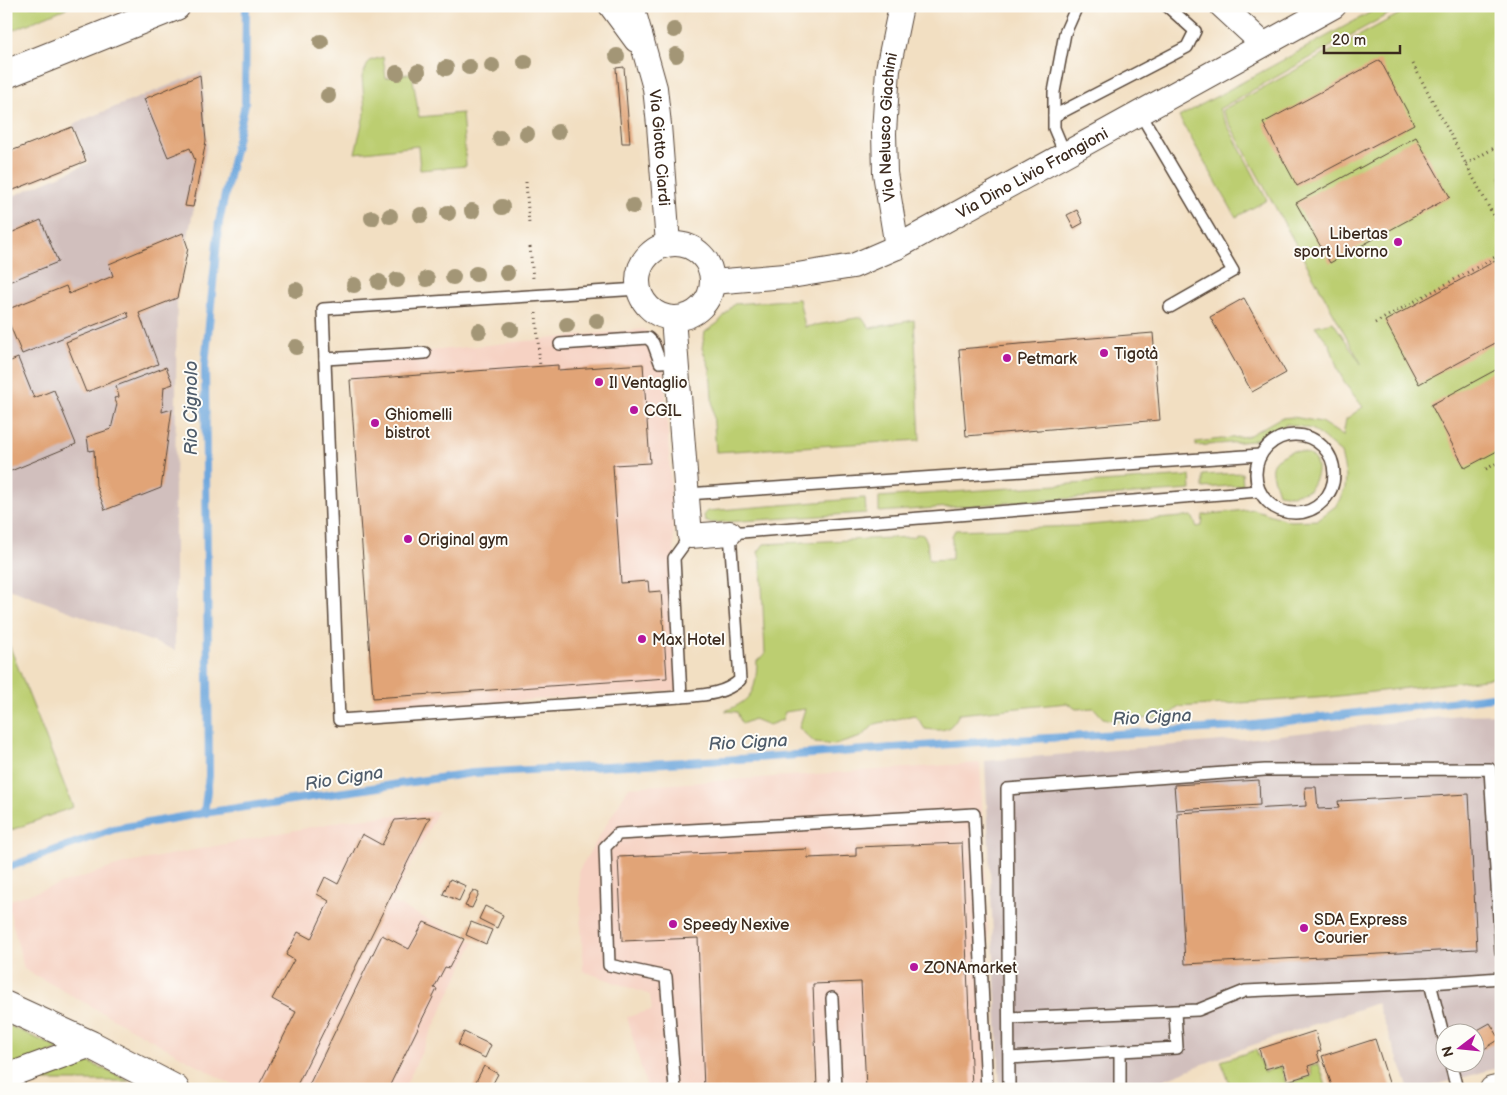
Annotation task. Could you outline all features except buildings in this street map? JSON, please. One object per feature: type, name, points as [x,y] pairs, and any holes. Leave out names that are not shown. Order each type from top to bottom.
[{"type":"main road","points":[[6,74],[176,6]]},
{"type":"main road","points":[[6,1006],[90,1045],[174,1089]]},
{"type":"street","name":"Via Giotto Ciardi","points":[[611,6],[645,52]]},
{"type":"street","name":"Via Giotto Ciardi","points":[[632,6],[655,88],[668,244]]},
{"type":"street","name":"Via Nelusco Giachini","points":[[897,247],[885,174],[884,133],[888,69],[900,6]]},
{"type":"street","points":[[1222,6],[1263,44]]},
{"type":"street","name":"Via Dino Livio Frangioni","points":[[712,282],[797,275],[853,266],[897,247],[1334,6]]},
{"type":"street","points":[[668,244],[690,247],[699,253],[706,261],[712,282],[710,294],[700,308],[685,316],[673,318],[664,316],[648,306],[639,289],[640,269],[644,260],[659,248],[668,244]]},
{"type":"street","points":[[673,318],[690,536],[730,533]]},
{"type":"street","points":[[12,1089],[6,1075],[90,1045]]},
{"type":"street","points":[[1492,1089],[1501,1087]]},
{"type":"lane","points":[[1066,154],[1054,128],[1054,92],[1065,33],[1077,6]]},
{"type":"lane","points":[[1054,116],[1187,47],[1195,31],[1167,6]]},
{"type":"lane","points":[[1140,113],[1233,271],[1170,306]]},
{"type":"lane","points":[[639,289],[322,309],[340,720],[681,697],[711,694],[731,688],[740,680],[730,533],[1259,491]]},
{"type":"lane","points":[[560,344],[648,338],[653,343],[660,362],[677,361]]},
{"type":"lane","points":[[325,359],[425,353]]},
{"type":"lane","points":[[1292,435],[1308,437],[1318,442],[1332,460],[1334,476],[1330,492],[1316,508],[1305,513],[1294,514],[1274,508],[1259,491],[1255,473],[1260,455],[1276,439],[1292,435]]},
{"type":"lane","points":[[687,494],[1260,455]]},
{"type":"lane","points":[[681,697],[674,558],[690,536]]},
{"type":"lane","points":[[1009,1089],[1007,789],[1264,770],[1490,769],[1501,952]]},
{"type":"lane","points":[[675,1089],[666,977],[609,965],[605,847],[618,834],[974,814],[987,1089]]},
{"type":"lane","points":[[1009,1018],[1198,1010],[1245,991],[1501,978]]},
{"type":"lane","points":[[1430,983],[1440,1022]]},
{"type":"lane","points":[[832,998],[836,1089]]},
{"type":"lane","points":[[1010,1058],[1177,1048],[1175,1012]]},
{"type":"lane","points":[[1120,1052],[1120,1089]]},
{"type":"lane","points":[[1453,1072],[1457,1089]]},
{"type":"path","points":[[1413,64],[1501,230]]},
{"type":"path","points":[[1466,164],[1501,144]]},
{"type":"path","points":[[526,182],[529,224]]},
{"type":"path","points":[[530,247],[533,279]]},
{"type":"path","points":[[1375,323],[1501,254]]},
{"type":"path","points":[[536,310],[540,367]]},
{"type":"path","points":[[1486,469],[1501,461]]},
{"type":"shaded area","points":[[202,72],[207,144],[177,290],[175,650],[6,588],[6,199],[89,163],[73,124]]},
{"type":"shaded area","points":[[643,329],[663,344],[682,690],[372,710],[373,698],[350,359]]},
{"type":"shaded area","points":[[1501,714],[1501,1067],[1484,1072],[1484,1022],[1434,1022],[1434,1072],[1483,1072],[1421,1089],[1409,1089],[1377,1003],[1244,1048],[1140,1089],[1000,1089],[985,761],[1245,739],[1460,715]]},
{"type":"shaded area","points":[[980,763],[995,1089],[647,1089],[627,1017],[652,1010],[650,995],[583,971],[579,870],[629,787]]},
{"type":"shaded area","points":[[438,811],[392,902],[474,942],[404,1089],[240,1089],[24,969],[7,901],[123,864],[347,820]]},
{"type":"green space","points":[[6,6],[71,6],[6,33]]},
{"type":"green space","points":[[1382,6],[1403,6],[1219,109],[1267,200],[1236,217],[1179,117]]},
{"type":"green space","points":[[1414,6],[1501,6],[1501,677],[1330,697],[1179,707],[1166,717],[1115,721],[1103,718],[1094,708],[1076,709],[1067,703],[959,714],[949,727],[941,730],[925,729],[914,715],[875,724],[861,737],[835,745],[815,743],[799,728],[805,709],[785,712],[782,720],[769,725],[754,719],[742,724],[737,712],[725,711],[742,703],[751,693],[756,679],[757,661],[765,654],[761,561],[758,552],[764,544],[912,537],[917,534],[924,535],[927,542],[929,560],[952,559],[952,536],[955,530],[1078,526],[1192,516],[1197,527],[1202,526],[1203,515],[1253,509],[1290,521],[1317,520],[1337,505],[1345,488],[1346,476],[1341,453],[1312,429],[1287,424],[1252,441],[1196,446],[1196,442],[1248,436],[1280,418],[1293,417],[1321,422],[1343,436],[1346,419],[1363,407],[1346,385],[1338,370],[1330,345],[1315,326],[1333,322],[1362,365],[1222,110]]},
{"type":"green space","points":[[383,57],[386,78],[412,73],[419,117],[462,113],[466,166],[420,170],[418,146],[355,153],[365,111],[362,77],[369,61]]},
{"type":"green space","points":[[799,299],[805,327],[862,317],[870,328],[914,320],[920,440],[716,452],[710,369],[702,348],[705,332],[718,323],[734,304]]},
{"type":"green space","points":[[1292,451],[1301,452],[1313,458],[1316,463],[1316,475],[1309,490],[1292,495],[1278,493],[1272,472],[1273,463]]},
{"type":"green space","points":[[1242,473],[1243,485],[1203,488],[1203,475]]},
{"type":"green space","points":[[1190,476],[1191,490],[879,512],[879,497]]},
{"type":"green space","points":[[865,498],[866,513],[710,523],[705,521],[704,514],[708,511]]},
{"type":"green space","points":[[6,637],[73,807],[6,832]]},
{"type":"green space","points":[[6,1024],[60,1049],[10,1068],[6,1064]]},
{"type":"green space","points":[[1256,1050],[1264,1072],[1281,1066],[1286,1084],[1312,1076],[1310,1067],[1319,1064],[1327,1089],[1232,1089],[1221,1061]]},
{"type":"green space","points":[[82,1059],[129,1081],[25,1081]]},
{"type":"waterway","name":"Rio Cignolo","points":[[204,813],[209,776],[205,365],[219,222],[245,104],[246,6]]},
{"type":"waterway","name":"Rio Cigna","points":[[6,868],[114,829],[204,813],[472,773],[725,760],[979,742],[1237,727],[1501,696]]},
{"type":"place","name":"Libertas sport Livorno","points":[[1398,242]]},
{"type":"place","name":"Tigotà","points":[[1104,353]]},
{"type":"place","name":"Petmark","points":[[1007,358]]},
{"type":"place","name":"Il Ventaglio","points":[[599,382]]},
{"type":"place","name":"CGIL","points":[[634,410]]},
{"type":"place","name":"Ghiomelli bistrot","points":[[375,423]]},
{"type":"place","name":"Original gym","points":[[408,539]]},
{"type":"place","name":"Max Hotel","points":[[642,639]]},
{"type":"place","name":"Speedy Nexive","points":[[673,924]]},
{"type":"place","name":"SDA Express Courier","points":[[1304,928]]},
{"type":"place","name":"ZONAmarket","points":[[914,967]]}]
